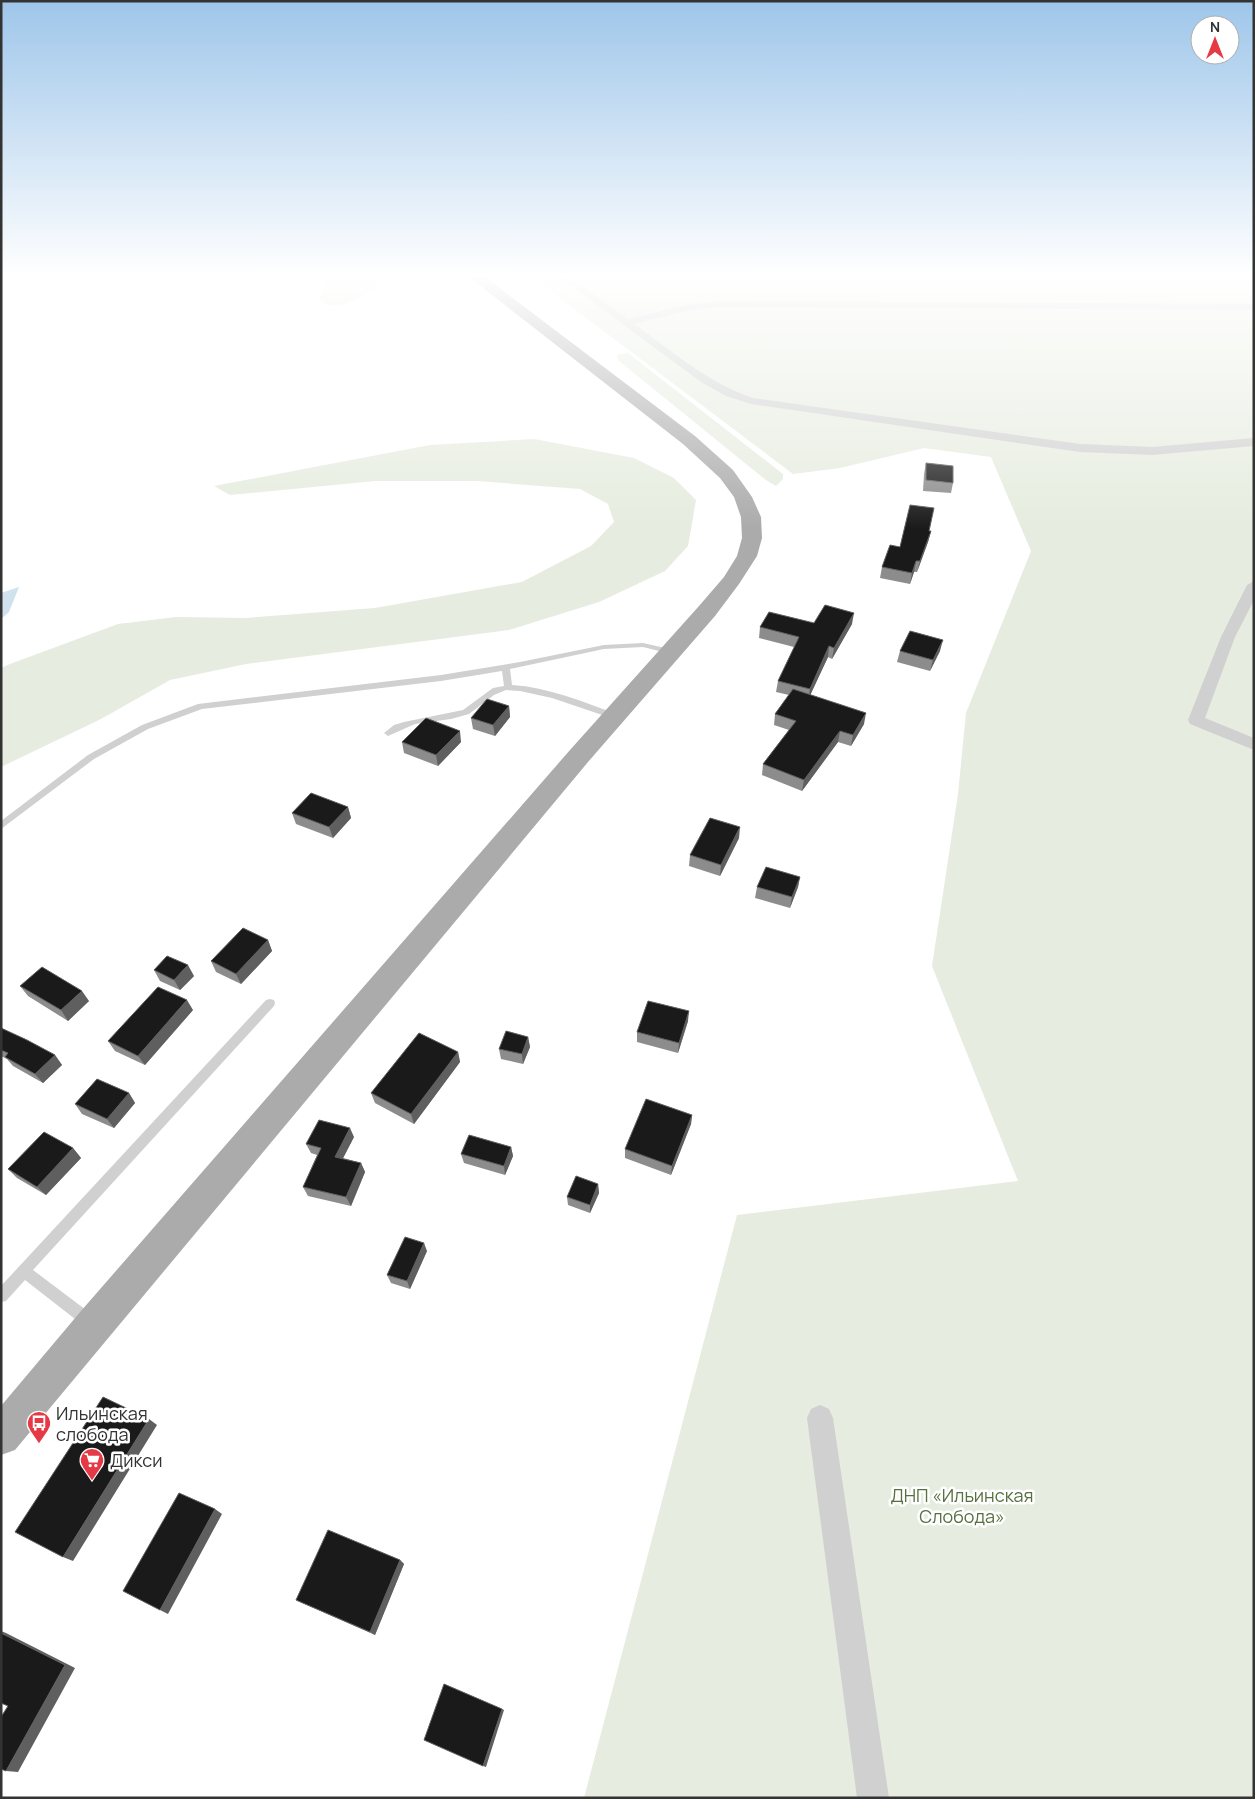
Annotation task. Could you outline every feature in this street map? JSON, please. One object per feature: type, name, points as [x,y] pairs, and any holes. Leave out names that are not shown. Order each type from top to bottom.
[{"type":"main road","points":[[1,1436],[94,1324],[614,716],[721,594],[744,561],[750,544],[752,528],[746,502],[732,479],[706,454],[585,361]]},
{"type":"street","points":[[680,361],[705,380],[730,394],[751,401],[1080,448],[1152,451],[1254,442]]},
{"type":"street","points":[[1254,585],[1228,637],[1196,720],[1254,745]]},
{"type":"street","points":[[820,1418],[873,1798]]},
{"type":"lane","points":[[1,826],[91,757],[145,727],[201,706],[431,680],[506,668],[598,648],[624,645],[643,646],[671,652]]},
{"type":"lane","points":[[506,668],[508,688]]},
{"type":"lane","points":[[388,733],[400,724],[412,721],[464,714],[475,708],[495,690],[508,688],[518,688],[568,700],[614,716]]},
{"type":"lane","points":[[1,1296],[270,1003]]},
{"type":"lane","points":[[24,1272],[94,1324]]},
{"type":"green space","points":[[619,361],[638,361],[783,474],[783,479],[776,486],[766,480]]},
{"type":"green space","name":"ДНП «Ильинская Слобода»","points":[[643,361],[1254,361],[1254,1798],[584,1798],[737,1215],[1018,1181],[932,966],[958,794],[966,713],[1031,551],[991,457],[924,448],[840,468],[793,474]]},
{"type":"green space","points":[[534,439],[634,458],[674,478],[696,500],[688,546],[665,571],[599,602],[509,630],[246,664],[170,680],[101,719],[1,767],[1,668],[10,664],[118,624],[176,617],[245,618],[375,608],[522,582],[591,546],[614,522],[608,504],[580,489],[477,481],[375,481],[230,495],[214,486],[430,445]]},
{"type":"water","points":[[19,587],[9,612],[1,619],[1,593]]},
{"type":"building","points":[[926,463],[953,466],[953,483],[926,480]]},
{"type":"building","points":[[910,505],[934,508],[929,531],[931,531],[920,561],[916,561],[912,573],[882,567],[890,545],[900,547]]},
{"type":"building","points":[[825,605],[854,613],[834,648],[829,646],[810,689],[778,681],[799,637],[760,627],[769,612],[814,623]]},
{"type":"building","points":[[910,631],[943,640],[933,660],[900,651]]},
{"type":"building","points":[[793,689],[866,713],[853,735],[840,731],[804,780],[763,764],[796,721],[775,714]]},
{"type":"building","points":[[487,699],[509,706],[493,725],[471,718]]},
{"type":"building","points":[[426,718],[460,731],[436,755],[402,742]]},
{"type":"building","points":[[311,793],[348,807],[329,827],[292,813]]},
{"type":"building","points":[[710,818],[740,827],[721,865],[690,855]]},
{"type":"building","points":[[766,867],[800,877],[792,897],[757,887]]},
{"type":"building","points":[[243,928],[268,940],[236,974],[211,961]]},
{"type":"building","points":[[167,956],[188,965],[174,980],[154,970]]},
{"type":"building","points":[[42,967],[82,991],[61,1010],[20,986]]},
{"type":"building","points":[[158,987],[187,1000],[138,1056],[108,1041]]},
{"type":"building","points":[[648,1001],[689,1011],[679,1043],[637,1032]]},
{"type":"building","points":[[1,1028],[55,1055],[35,1074],[5,1057],[8,1053],[1,1050]]},
{"type":"building","points":[[506,1031],[528,1037],[522,1054],[499,1049]]},
{"type":"building","points":[[419,1033],[458,1052],[411,1114],[371,1093]]},
{"type":"building","points":[[97,1079],[129,1093],[107,1119],[75,1104]]},
{"type":"building","points":[[646,1099],[692,1115],[672,1166],[625,1149]]},
{"type":"building","points":[[319,1120],[350,1128],[335,1157],[361,1163],[346,1197],[303,1187],[321,1148],[306,1144]]},
{"type":"building","points":[[44,1132],[73,1148],[37,1187],[8,1169]]},
{"type":"building","points":[[469,1135],[511,1147],[504,1166],[461,1154]]},
{"type":"building","points":[[576,1176],[598,1184],[590,1205],[567,1197]]},
{"type":"building","points":[[405,1237],[424,1243],[407,1281],[387,1275]]},
{"type":"building","name":"Дикси","points":[[103,1397],[149,1419],[63,1557],[15,1532]]},
{"type":"building","points":[[179,1493],[215,1509],[160,1610],[123,1591]]},
{"type":"building","points":[[328,1530],[400,1560],[370,1632],[296,1600]]},
{"type":"building","points":[[1,1633],[65,1665],[6,1771],[1,1769],[1,1717],[8,1706],[1,1703]]},
{"type":"building","points":[[444,1684],[502,1709],[483,1766],[424,1740]]},
{"type":"place","name":"Ильинская слобода","points":[[39,1444]]},
{"type":"place","name":"Дикси","points":[[92,1481]]}]
